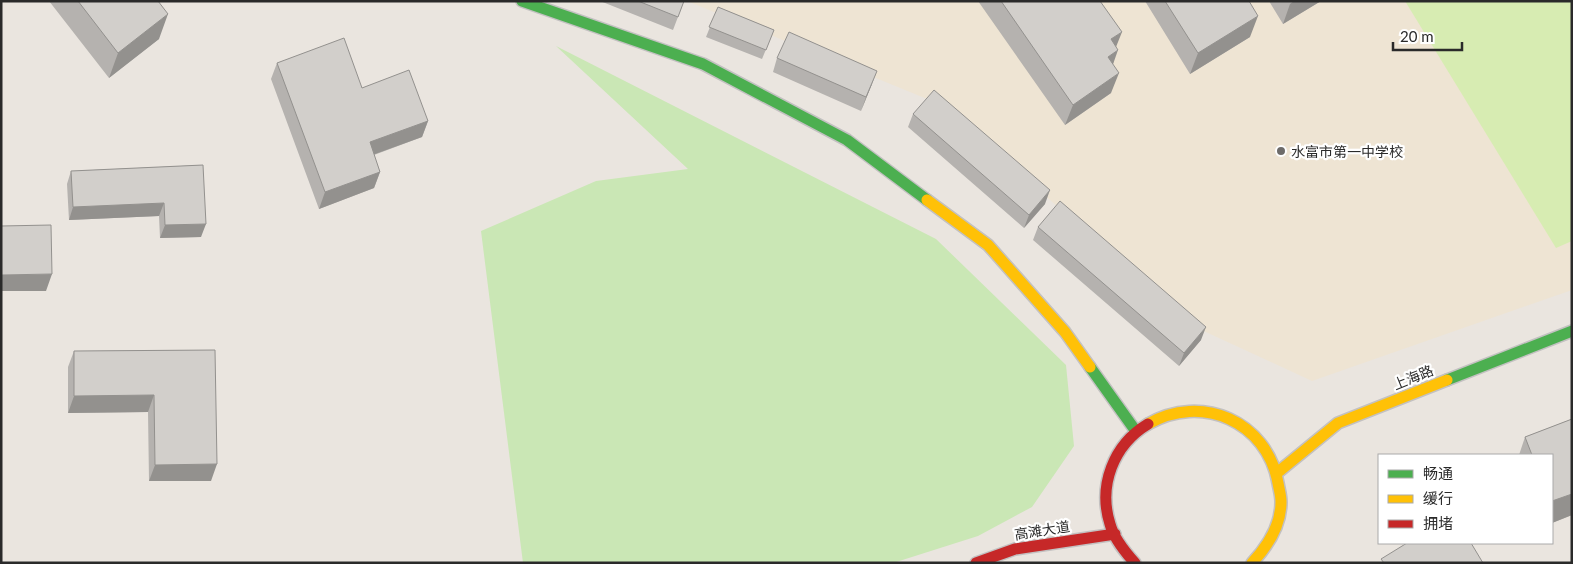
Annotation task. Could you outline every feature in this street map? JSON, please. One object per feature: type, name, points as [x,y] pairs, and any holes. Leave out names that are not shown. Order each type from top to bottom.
[{"type":"main road","points":[[522,1],[703,64],[847,140],[988,244],[1065,332],[1135,430]]},
{"type":"main road","name":"上海路","points":[[1277,473],[1338,423],[1572,331]]},
{"type":"main road","points":[[1135,563],[1121,547],[1110,524],[1105,499],[1108,474],[1118,450],[1135,430],[1160,416],[1188,409],[1218,413],[1244,426],[1264,447],[1277,473],[1281,502],[1274,532],[1252,563]]},
{"type":"main road","name":"高滩大道","points":[[976,563],[1015,549],[1115,534]]},
{"type":"shaded area","name":"水富市第一中学校","points":[[687,1],[1572,1],[1572,290],[1312,381],[1195,327],[1050,200],[932,101]]},
{"type":"green space","points":[[1405,1],[1572,1],[1572,241],[1556,248]]},
{"type":"green space","points":[[556,46],[936,239],[1066,365],[1074,446],[1032,507],[978,536],[893,563],[523,563],[481,231],[596,181],[688,169]]},
{"type":"building","points":[[78,1],[158,1],[168,14],[118,53]]},
{"type":"building","points":[[638,1],[684,1],[678,17]]},
{"type":"building","points":[[1001,1],[1100,1],[1122,32],[1111,39],[1118,50],[1108,57],[1119,73],[1073,105]]},
{"type":"building","points":[[1165,1],[1249,1],[1258,16],[1198,53]]},
{"type":"building","points":[[718,7],[774,30],[766,50],[709,27]]},
{"type":"building","points":[[789,32],[877,71],[866,97],[777,58]]},
{"type":"building","points":[[344,38],[362,88],[409,70],[428,121],[370,142],[380,172],[325,192],[277,63]]},
{"type":"building","points":[[934,90],[1050,190],[1029,215],[913,114]]},
{"type":"building","points":[[203,165],[206,224],[165,225],[164,203],[73,207],[71,171]]},
{"type":"building","points":[[1060,201],[1206,327],[1184,353],[1038,227]]},
{"type":"building","points":[[51,225],[52,274],[1,275],[1,226]]},
{"type":"building","points":[[215,350],[217,464],[155,465],[154,395],[74,396],[74,351]]},
{"type":"building","points":[[1572,419],[1572,494],[1553,501],[1553,454],[1532,454],[1525,437]]},
{"type":"building","points":[[1405,544],[1472,544],[1483,563],[1384,563],[1381,559]]},
{"type":"traffic: fast","points":[[522,1],[703,64],[847,140],[927,200]]},
{"type":"traffic: fast","points":[[1447,380],[1572,331]]},
{"type":"traffic: fast","points":[[1090,367],[1135,430]]},
{"type":"traffic: slow","points":[[927,200],[988,245],[1065,332],[1090,367]]},
{"type":"traffic: slow","points":[[1277,473],[1338,423],[1447,380]]},
{"type":"traffic: slow","points":[[1148,424],[1168,415],[1189,411],[1210,413],[1229,419],[1246,429],[1260,443],[1271,461],[1278,483],[1281,502],[1276,527],[1263,550],[1252,563]]},
{"type":"traffic: jam","points":[[1135,563],[1114,535],[1107,510],[1106,495],[1111,468],[1117,455],[1126,443],[1148,424]]},
{"type":"traffic: jam","points":[[976,563],[1015,549],[1115,534]]},
{"type":"place","name":"水富市第一中学校","points":[[1281,151]]}]
